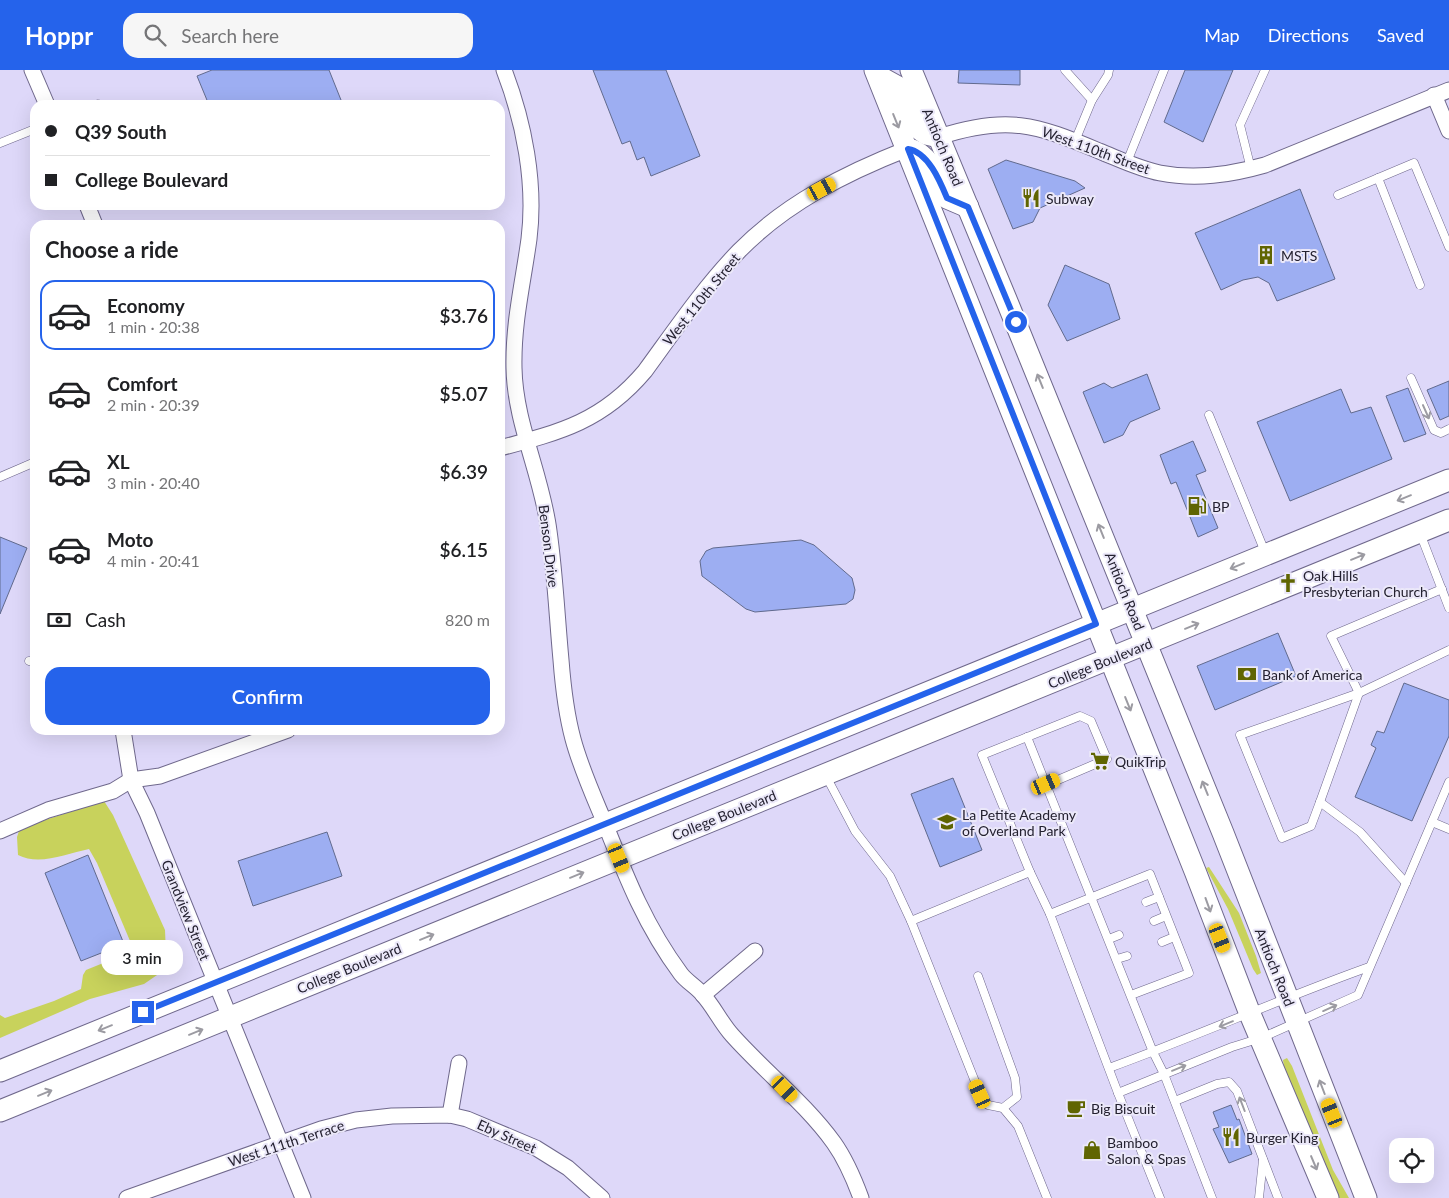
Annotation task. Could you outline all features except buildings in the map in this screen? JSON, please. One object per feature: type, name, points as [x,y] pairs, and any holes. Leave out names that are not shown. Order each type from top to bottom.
[{"type":"main road","name":"Antioch Road","points":[[911,70],[1147,644],[1366,1198]]},
{"type":"main road","points":[[876,73],[898,87],[918,128],[926,134],[939,137]]},
{"type":"main road","points":[[876,73],[908,149],[1195,871],[1250,1014],[1328,1198]]},
{"type":"main road","points":[[908,149],[914,151],[931,166],[947,198],[968,207]]},
{"type":"main road","points":[[0,1071],[1449,480]]},
{"type":"main road","name":"College Boulevard","points":[[0,1111],[1449,520]]},
{"type":"street","points":[[32,70],[44,100]]},
{"type":"street","name":"Benson Drive","points":[[504,70],[524,142],[530,182],[531,215],[529,238],[514,333],[516,398],[549,529],[566,708],[572,737],[636,900],[652,930],[683,977],[703,995],[730,1033],[813,1117],[834,1144],[852,1173],[861,1198]]},
{"type":"street","name":"West 110th Street","points":[[939,137],[966,128],[1003,124],[1031,126],[1158,172],[1190,176],[1214,176],[1251,169],[1265,164],[1449,90]]},
{"type":"street","points":[[1434,95],[1449,131]]},
{"type":"street","name":"West 110th Street","points":[[505,447],[570,427],[590,418],[614,403],[645,371],[716,277],[740,250],[806,197],[852,172],[908,149]]},
{"type":"street","name":"Grandview Street","points":[[123,735],[131,780],[147,813],[303,1198]]},
{"type":"street","points":[[0,831],[48,810],[113,792],[131,780],[160,776],[274,735]]},
{"type":"street","points":[[703,995],[755,951]]},
{"type":"street","points":[[450,1115],[458,1062]]},
{"type":"street","name":"West 111th Terrace","points":[[127,1198],[321,1129],[356,1120],[392,1116],[450,1115]]},
{"type":"street","name":"Eby Street","points":[[450,1115],[467,1119],[536,1148],[568,1168],[602,1198]]},
{"type":"lane","points":[[1065,70],[1092,100]]},
{"type":"lane","points":[[1075,141],[1092,100],[1108,75],[1109,70]]},
{"type":"lane","points":[[1127,162],[1164,70]]},
{"type":"lane","points":[[1251,169],[1240,125],[1265,70]]},
{"type":"lane","points":[[0,143],[30,131]]},
{"type":"lane","points":[[1338,195],[1414,163],[1449,247]]},
{"type":"lane","points":[[1378,178],[1420,285]]},
{"type":"lane","points":[[1411,378],[1434,430],[1441,433],[1449,429]]},
{"type":"lane","points":[[1210,416],[1266,554]]},
{"type":"lane","points":[[0,476],[30,464]]},
{"type":"lane","points":[[1419,532],[1449,608]]},
{"type":"lane","points":[[1442,590],[1331,636],[1360,693],[1311,826],[1282,838],[1240,735],[1360,693],[1449,650]]},
{"type":"lane","points":[[1046,784],[1107,759],[1091,720],[1080,716],[982,755],[1030,872],[1050,914],[1160,1198]]},
{"type":"lane","points":[[1027,737],[1102,920],[1153,1052],[1164,1074],[1212,1198]]},
{"type":"lane","points":[[825,774],[855,831],[890,876],[980,1094],[988,1105],[1004,1108],[1018,1126],[1047,1198]]},
{"type":"lane","points":[[1118,1093],[1232,1046],[1261,1038],[1358,995],[1449,782]]},
{"type":"lane","points":[[1320,802],[1360,832],[1406,883]]},
{"type":"lane","points":[[1432,822],[1449,829]]},
{"type":"lane","points":[[910,921],[1030,872]]},
{"type":"lane","points":[[1050,914],[1150,874],[1188,973],[1132,995]]},
{"type":"lane","points":[[1146,902],[1159,897]]},
{"type":"lane","points":[[1102,920],[1110,916]]},
{"type":"lane","points":[[1154,921],[1166,916]]},
{"type":"lane","points":[[1109,939],[1119,935]]},
{"type":"lane","points":[[1162,942],[1174,937]]},
{"type":"lane","points":[[1117,960],[1127,956]]},
{"type":"lane","points":[[1110,1068],[1287,998],[1369,968]]},
{"type":"lane","points":[[978,976],[1015,1078],[1017,1096],[1004,1108]]},
{"type":"lane","points":[[1174,1101],[1217,1084],[1229,1082],[1237,1091],[1278,1198]]},
{"type":"lane","points":[[1259,1198],[1263,1159]]},
{"type":"green space","points":[[104,801],[113,815],[165,930],[166,954],[163,968],[160,973],[144,984],[90,999],[0,1038],[0,1015],[5,1018],[54,1001],[81,989],[83,975],[86,970],[128,953],[133,948],[97,863],[89,849],[44,859],[26,858],[18,855],[17,837],[20,828]]},
{"type":"green space","points":[[1209,867],[1239,913],[1261,973],[1257,975],[1228,909],[1206,868]]},
{"type":"green space","points":[[1287,1058],[1292,1066],[1333,1170],[1349,1198],[1336,1198],[1284,1067],[1283,1060]]},
{"type":"place","name":"Subway","points":[[1031,198]]},
{"type":"place","name":"MSTS","points":[[1266,255]]},
{"type":"place","name":"BP","points":[[1197,506]]},
{"type":"place","name":"Oak Hills Presbyterian Church","points":[[1288,583]]},
{"type":"place","name":"Bank of America","points":[[1247,674]]},
{"type":"place","name":"QuikTrip","points":[[1100,761]]},
{"type":"place","name":"La Petite Academy of Overland Park","points":[[947,822]]},
{"type":"place","name":"Big Biscuit","points":[[1076,1108]]},
{"type":"place","name":"Burger King","points":[[1231,1137]]},
{"type":"place","name":"Bamboo Salon & Spas","points":[[1092,1150]]},
{"type":"route","points":[[143,1012],[1096,624],[908,149],[924,158],[931,166],[947,198],[968,207],[1016,322]]}]
